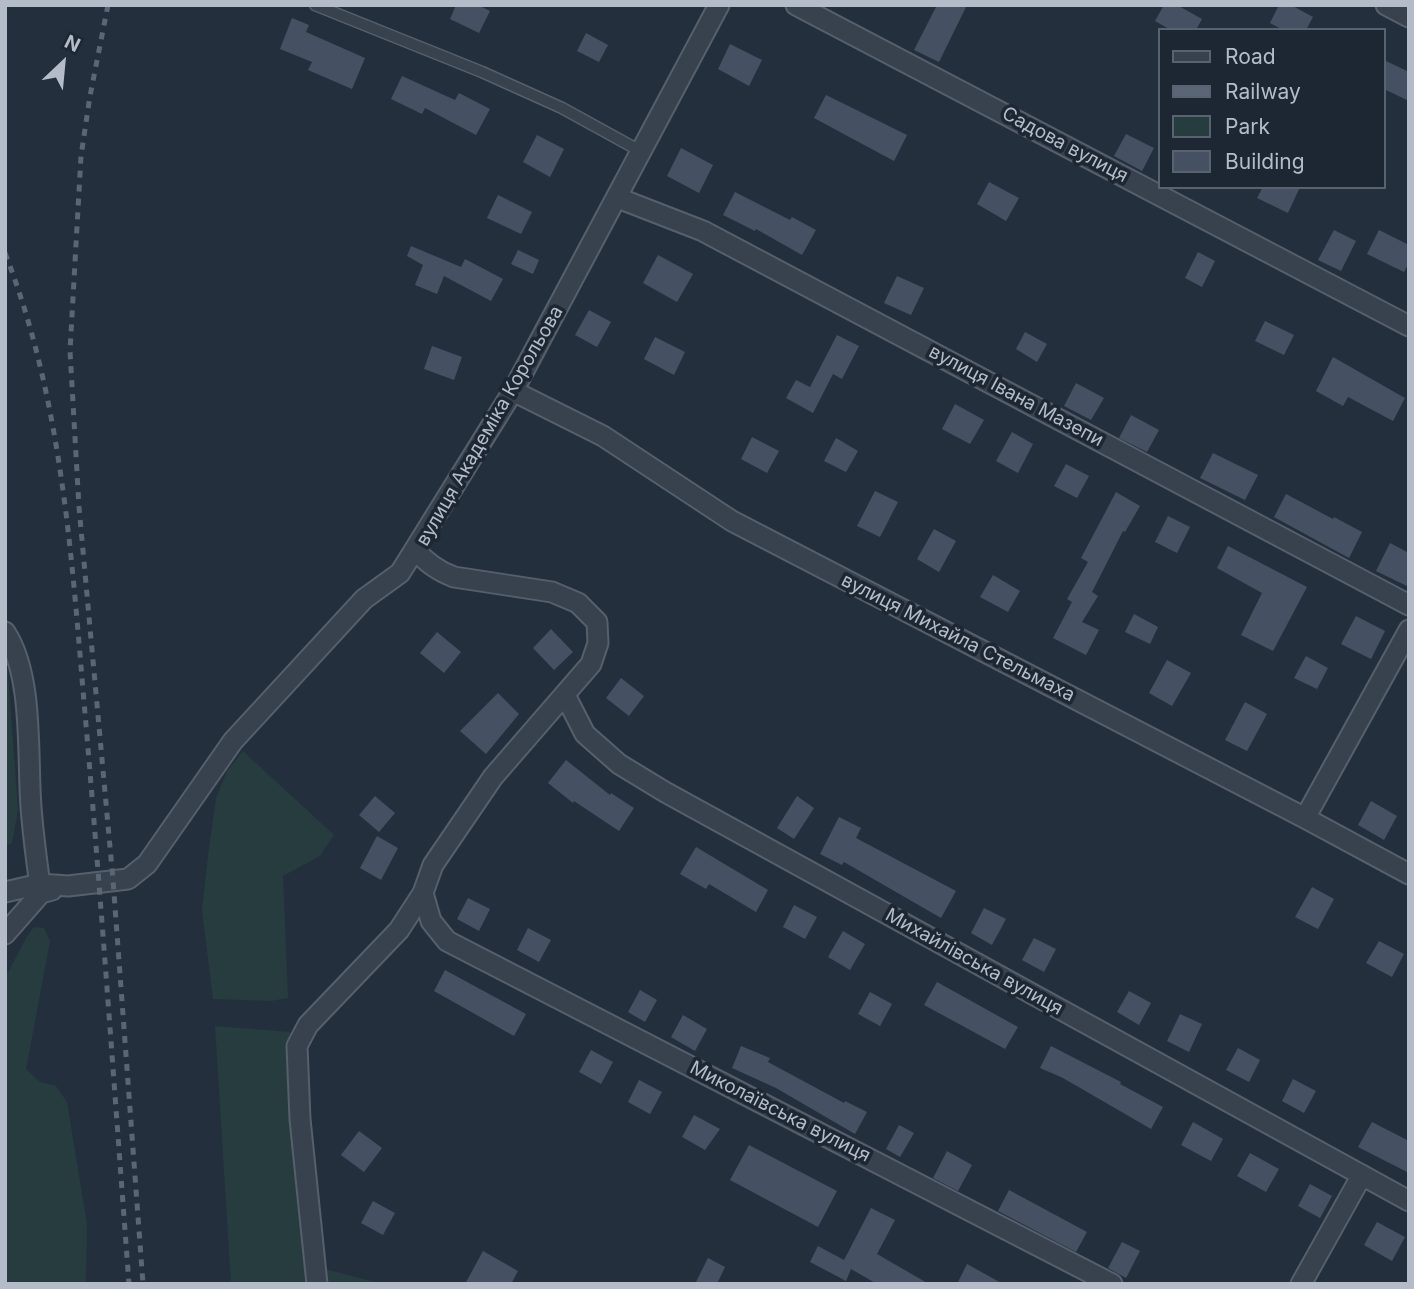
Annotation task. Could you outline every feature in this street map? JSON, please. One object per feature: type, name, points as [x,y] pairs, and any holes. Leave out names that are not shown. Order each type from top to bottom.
[{"type":"street","name":"вулиця Академіка Корольова","points":[[317,1284],[300,1119],[298,1046],[308,1025],[399,930],[423,893],[433,865],[493,777],[591,664],[598,643],[597,622],[578,603],[552,592],[454,577],[424,561],[415,549],[513,391],[719,5]]},
{"type":"street","name":"Садова вулиця","points":[[796,5],[1409,326]]},
{"type":"street","points":[[1386,5],[1409,17]]},
{"type":"street","name":"вулиця Івана Мазепи","points":[[618,198],[703,231],[1409,605]]},
{"type":"street","name":"вулиця Михайла Стельмаха","points":[[513,391],[603,436],[732,520],[1409,874]]},
{"type":"street","points":[[5,892],[128,879],[147,864],[233,741],[364,599],[400,573],[415,549]]},
{"type":"street","points":[[1305,818],[1409,630]]},
{"type":"street","points":[[5,632],[21,666],[31,808],[40,888],[5,934]]},
{"type":"street","name":"Михайлівська вулиця","points":[[565,695],[585,734],[619,764],[665,792],[1409,1201]]},
{"type":"street","name":"Миколаївська вулиця","points":[[423,893],[431,921],[447,941],[1112,1284]]},
{"type":"street","points":[[1301,1284],[1362,1175]]},
{"type":"lane","points":[[315,5],[482,72],[562,108],[642,152]]},
{"type":"green space","points":[[5,662],[8,670],[18,810],[12,843],[5,846]]},
{"type":"green space","points":[[243,751],[334,835],[320,856],[283,876],[288,998],[271,1001],[213,999],[202,910],[216,798],[227,771]]},
{"type":"green space","points":[[34,927],[44,928],[50,941],[26,1069],[40,1082],[56,1086],[67,1102],[87,1224],[86,1284],[5,1284],[5,978]]},
{"type":"green space","points":[[215,1026],[290,1032],[310,1265],[382,1284],[231,1284]]},
{"type":"building","points":[[456,5],[478,5],[490,11],[479,33],[450,19]]},
{"type":"building","points":[[937,5],[967,5],[939,62],[914,50]]},
{"type":"building","points":[[1164,5],[1177,5],[1202,19],[1197,28],[1167,28],[1155,21]]},
{"type":"building","points":[[1279,5],[1291,5],[1313,17],[1307,28],[1279,28],[1270,23]]},
{"type":"building","points":[[292,18],[309,25],[306,32],[365,58],[352,89],[308,70],[312,62],[280,49]]},
{"type":"building","points":[[586,33],[608,45],[599,62],[577,51]]},
{"type":"building","points":[[730,44],[762,60],[749,86],[718,69]]},
{"type":"building","points":[[1386,61],[1409,72],[1409,101],[1386,90]]},
{"type":"building","points":[[402,76],[455,100],[459,93],[490,109],[476,135],[425,108],[422,114],[391,99]]},
{"type":"building","points":[[826,95],[907,135],[894,161],[814,118]]},
{"type":"building","points":[[1126,134],[1154,148],[1142,171],[1114,156]]},
{"type":"building","points":[[537,135],[564,149],[550,177],[523,162]]},
{"type":"building","points":[[681,148],[713,165],[699,193],[667,176]]},
{"type":"building","points":[[989,182],[1019,198],[1006,221],[977,204]]},
{"type":"building","points":[[1262,189],[1299,189],[1288,213],[1257,198]]},
{"type":"building","points":[[735,192],[816,230],[802,255],[756,229],[755,231],[723,215]]},
{"type":"building","points":[[498,195],[532,212],[521,234],[487,218]]},
{"type":"building","points":[[1334,230],[1356,241],[1341,271],[1318,260]]},
{"type":"building","points":[[1379,230],[1409,245],[1409,263],[1404,272],[1367,254]]},
{"type":"building","points":[[411,246],[461,267],[465,259],[503,279],[491,301],[444,276],[437,294],[415,285],[423,265],[407,256]]},
{"type":"building","points":[[518,250],[539,260],[533,274],[511,264]]},
{"type":"building","points":[[1198,252],[1215,261],[1202,287],[1185,278]]},
{"type":"building","points":[[658,255],[693,274],[677,302],[643,283]]},
{"type":"building","points":[[897,276],[924,288],[911,315],[884,303]]},
{"type":"building","points":[[589,310],[611,322],[597,347],[575,335]]},
{"type":"building","points":[[1265,321],[1294,335],[1284,355],[1255,341]]},
{"type":"building","points":[[1025,332],[1047,344],[1037,362],[1016,349]]},
{"type":"building","points":[[837,335],[859,346],[842,379],[833,374],[813,413],[786,398],[796,380],[810,387]]},
{"type":"building","points":[[655,337],[685,352],[674,375],[644,359]]},
{"type":"building","points":[[432,346],[462,357],[454,380],[424,369]]},
{"type":"building","points":[[1333,357],[1405,398],[1393,421],[1348,397],[1343,406],[1316,391]]},
{"type":"building","points":[[1076,383],[1104,398],[1091,420],[1064,406]]},
{"type":"building","points":[[955,404],[984,420],[970,444],[942,429]]},
{"type":"building","points":[[1131,415],[1159,430],[1147,452],[1119,438]]},
{"type":"building","points":[[1012,432],[1033,444],[1018,473],[996,461]]},
{"type":"building","points":[[752,437],[779,451],[767,473],[741,459]]},
{"type":"building","points":[[836,438],[858,451],[846,472],[824,461]]},
{"type":"building","points":[[1213,453],[1258,475],[1245,500],[1200,478]]},
{"type":"building","points":[[1066,464],[1089,476],[1077,498],[1054,486]]},
{"type":"building","points":[[875,491],[898,502],[880,537],[857,526]]},
{"type":"building","points":[[1116,492],[1140,506],[1125,532],[1123,531],[1092,592],[1098,596],[1082,622],[1099,630],[1086,655],[1053,638],[1072,602],[1067,599],[1088,562],[1081,558]]},
{"type":"building","points":[[1286,494],[1362,532],[1349,558],[1274,517]]},
{"type":"building","points":[[1168,516],[1190,527],[1177,553],[1155,542]]},
{"type":"building","points":[[934,529],[956,541],[939,572],[917,559]]},
{"type":"building","points":[[1390,543],[1409,553],[1409,587],[1376,571]]},
{"type":"building","points":[[1228,546],[1307,587],[1273,651],[1241,635],[1262,593],[1217,568]]},
{"type":"building","points":[[993,575],[1020,591],[1008,612],[980,597]]},
{"type":"building","points":[[1134,614],[1158,627],[1150,644],[1125,632]]},
{"type":"building","points":[[1356,616],[1385,631],[1371,659],[1341,644]]},
{"type":"building","points":[[551,629],[573,652],[554,670],[533,648]]},
{"type":"building","points":[[437,632],[461,652],[444,673],[420,653]]},
{"type":"building","points":[[1306,656],[1328,668],[1317,689],[1294,678]]},
{"type":"building","points":[[1167,660],[1191,673],[1172,706],[1149,693]]},
{"type":"building","points":[[621,678],[644,696],[629,716],[606,698]]},
{"type":"building","points":[[498,693],[519,714],[486,754],[460,731]]},
{"type":"building","points":[[1245,702],[1267,714],[1247,751],[1225,740]]},
{"type":"building","points":[[566,760],[610,795],[611,793],[634,808],[619,831],[574,801],[573,803],[548,783]]},
{"type":"building","points":[[375,796],[395,813],[379,832],[359,815]]},
{"type":"building","points":[[797,796],[814,808],[794,839],[777,828]]},
{"type":"building","points":[[1371,801],[1397,816],[1384,840],[1358,825]]},
{"type":"building","points":[[839,817],[861,828],[856,838],[956,891],[941,918],[844,862],[842,865],[820,854]]},
{"type":"building","points":[[377,836],[398,848],[381,880],[360,868]]},
{"type":"building","points":[[696,847],[768,890],[756,912],[709,884],[706,889],[680,874]]},
{"type":"building","points":[[1312,887],[1334,899],[1318,929],[1295,917]]},
{"type":"building","points":[[468,898],[490,909],[479,931],[457,919]]},
{"type":"building","points":[[794,905],[817,917],[805,939],[783,927]]},
{"type":"building","points":[[984,908],[1006,919],[992,945],[971,933]]},
{"type":"building","points":[[528,928],[551,940],[539,962],[517,950]]},
{"type":"building","points":[[843,931],[865,944],[850,970],[828,957]]},
{"type":"building","points":[[1034,938],[1056,949],[1044,972],[1022,960]]},
{"type":"building","points":[[1379,941],[1404,954],[1392,977],[1366,963]]},
{"type":"building","points":[[445,970],[526,1014],[514,1036],[434,991]]},
{"type":"building","points":[[937,982],[1018,1027],[1005,1049],[924,1005]]},
{"type":"building","points":[[640,990],[657,1000],[645,1022],[628,1012]]},
{"type":"building","points":[[1129,991],[1151,1003],[1139,1025],[1117,1012]]},
{"type":"building","points":[[870,992],[892,1004],[880,1026],[858,1014]]},
{"type":"building","points":[[1180,1014],[1202,1024],[1189,1052],[1167,1041]]},
{"type":"building","points":[[683,1015],[707,1029],[695,1051],[671,1037]]},
{"type":"building","points":[[741,1046],[770,1058],[768,1062],[844,1103],[845,1101],[867,1112],[855,1134],[776,1088],[732,1068]]},
{"type":"building","points":[[1051,1046],[1163,1107],[1151,1129],[1063,1078],[1040,1068]]},
{"type":"building","points":[[1238,1048],[1260,1060],[1249,1082],[1226,1070]]},
{"type":"building","points":[[591,1050],[613,1062],[601,1084],[579,1072]]},
{"type":"building","points":[[1293,1079],[1316,1091],[1304,1113],[1282,1101]]},
{"type":"building","points":[[639,1080],[662,1092],[650,1114],[628,1102]]},
{"type":"building","points":[[694,1115],[720,1129],[705,1150],[682,1137]]},
{"type":"building","points":[[1193,1122],[1223,1139],[1211,1161],[1181,1145]]},
{"type":"building","points":[[1372,1122],[1409,1141],[1409,1173],[1358,1147]]},
{"type":"building","points":[[899,1125],[914,1133],[900,1157],[886,1149]]},
{"type":"building","points":[[359,1131],[382,1148],[364,1172],[341,1155]]},
{"type":"building","points":[[749,1145],[837,1191],[818,1227],[730,1180]]},
{"type":"building","points":[[947,1151],[972,1165],[958,1191],[933,1178]]},
{"type":"building","points":[[1250,1153],[1279,1169],[1266,1192],[1237,1176]]},
{"type":"building","points":[[1310,1184],[1332,1196],[1320,1218],[1298,1206]]},
{"type":"building","points":[[1009,1190],[1087,1232],[1076,1252],[998,1211]]},
{"type":"building","points":[[373,1201],[395,1213],[383,1235],[361,1223]]},
{"type":"building","points":[[871,1208],[895,1220],[877,1254],[929,1284],[877,1284],[851,1269],[846,1281],[810,1262],[818,1246],[844,1260]]},
{"type":"building","points":[[1377,1222],[1405,1237],[1392,1261],[1364,1245]]},
{"type":"building","points":[[1122,1242],[1140,1251],[1126,1278],[1108,1268]]},
{"type":"building","points":[[483,1251],[518,1271],[511,1284],[465,1284]]},
{"type":"building","points":[[708,1258],[725,1267],[717,1284],[695,1284]]},
{"type":"building","points":[[967,1264],[1003,1284],[957,1284]]},
{"type":"railway","points":[[108,5],[81,156],[70,351],[79,507],[113,880],[143,1284]]},
{"type":"railway","points":[[5,253],[41,368],[53,427],[70,546],[98,865],[129,1284]]}]
